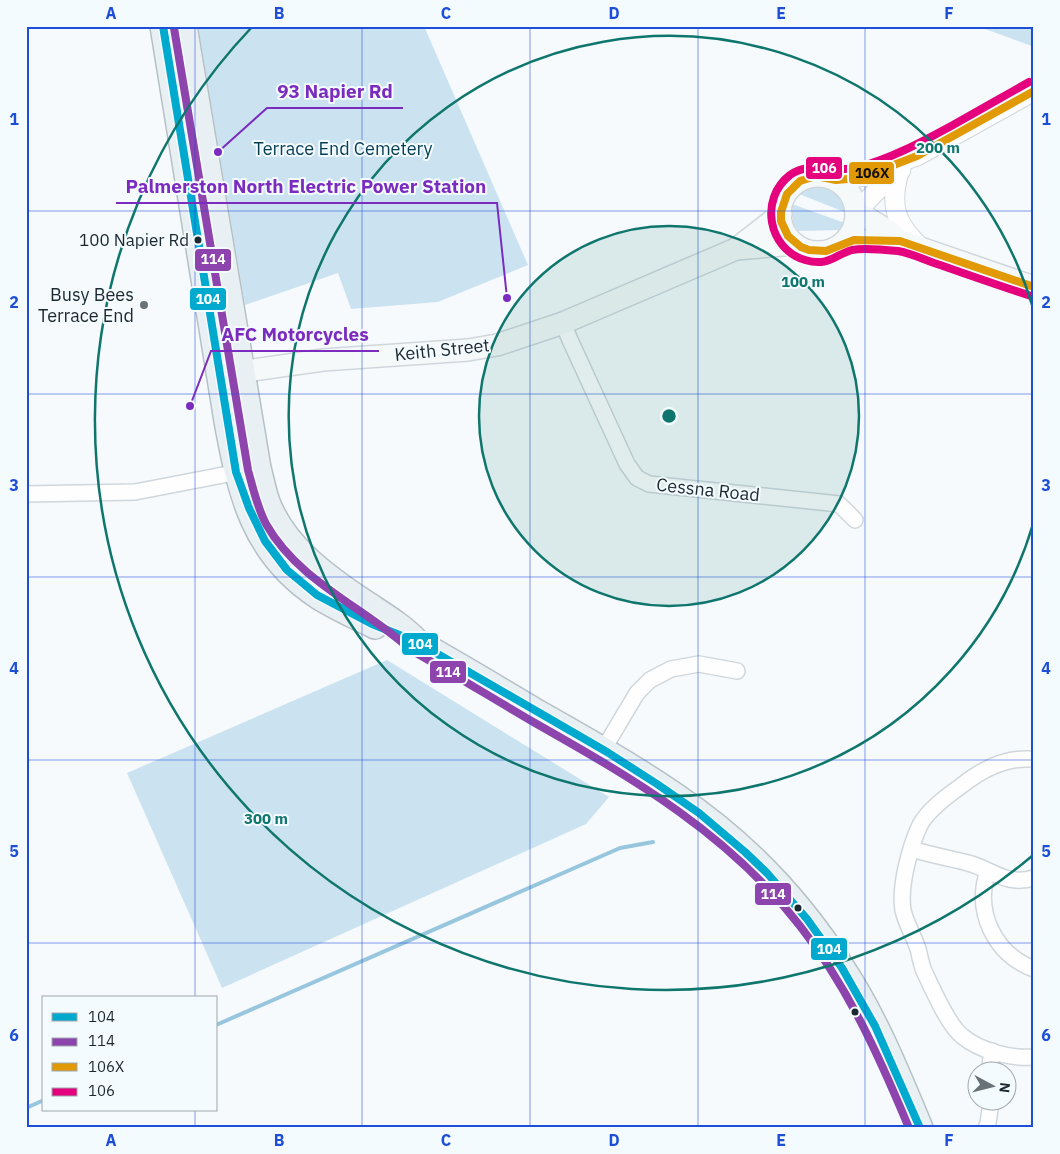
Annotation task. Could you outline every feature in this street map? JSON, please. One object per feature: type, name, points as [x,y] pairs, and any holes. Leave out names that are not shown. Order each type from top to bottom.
[{"type":"highway","points":[[164,26],[183,85],[247,470],[293,546],[334,580],[403,629],[417,642],[603,750],[676,796],[754,859],[782,888],[820,935],[842,967],[876,1026],[920,1128]]},
{"type":"highway","points":[[183,85],[184,26]]},
{"type":"highway","points":[[876,1026],[908,1066],[938,1128]]},
{"type":"main road","points":[[843,243],[850,235],[855,222],[856,210],[849,192],[835,180],[818,176],[800,181],[793,186],[785,195],[781,214],[784,230],[795,244],[804,249],[819,252],[853,240],[900,241],[1034,287]]},
{"type":"main road","points":[[856,210],[890,232],[900,241]]},
{"type":"main road","name":"Keith Street","points":[[231,373],[323,360],[468,350],[497,345],[563,323],[736,249],[781,214]]},
{"type":"main road","name":"Keith Street","points":[[736,249],[795,244]]},
{"type":"street","points":[[835,180],[857,178],[917,156],[1034,91]]},
{"type":"street","points":[[856,210],[917,156]]},
{"type":"street","points":[[899,172],[894,189],[896,214],[902,228],[921,248]]},
{"type":"street","name":"Cessna Road","points":[[563,323],[627,464],[637,478],[649,484],[839,504],[855,520]]},
{"type":"street","points":[[26,494],[135,492],[247,470]]},
{"type":"street","points":[[603,750],[638,693],[650,680],[671,669],[699,664],[737,670]]},
{"type":"street","points":[[1032,755],[1002,762],[972,777],[942,800],[921,824],[905,872],[902,892],[903,910],[918,948],[924,970],[952,1025],[960,1035],[981,1048],[1005,1054],[1034,1057]]},
{"type":"street","points":[[912,849],[970,863],[1013,881],[1034,878]]},
{"type":"street","points":[[988,871],[984,909],[988,925],[994,936],[1006,950],[1019,961],[1034,969]]},
{"type":"street","points":[[990,1062],[992,1051]]},
{"type":"street","points":[[986,1128],[990,1112]]},
{"type":"green space","name":"Terrace End Cemetery","points":[[198,26],[424,26],[528,265],[438,302],[351,309],[338,273],[245,305]]},
{"type":"green space","points":[[977,26],[1034,26],[1034,47]]},
{"type":"green space","points":[[822,185],[832,189],[839,195],[847,213],[799,194],[809,187]]},
{"type":"green space","points":[[792,204],[845,223],[842,230],[798,231],[793,223]]},
{"type":"green space","points":[[387,660],[609,797],[586,824],[222,988],[127,773]]},
{"type":"waterway","points":[[218,1024],[620,848],[653,842]]},
{"type":"waterway","points":[[26,1108],[42,1101]]},
{"type":"transit line","name":"104","points":[[163,26],[236,472],[249,508],[265,541],[287,570],[317,595],[372,624],[417,642],[607,752],[699,813],[745,852],[767,873],[807,919],[842,968],[875,1026],[920,1128]]},
{"type":"transit line","name":"114","points":[[174,28],[248,470],[266,524],[280,544],[314,578],[411,650],[644,788],[678,811],[743,863],[800,926],[833,973],[874,1049],[909,1128]]},
{"type":"transit line","name":"106","points":[[1029,82],[930,138],[881,160],[856,168],[806,168],[798,171],[790,175],[780,185],[774,197],[771,210],[776,235],[792,254],[805,260],[813,262],[831,260],[856,249],[898,251],[1031,296]]},
{"type":"transit line","name":"106X","points":[[1034,91],[917,156],[878,171],[848,179],[836,180],[816,176],[800,181],[787,194],[781,212],[781,221],[788,236],[801,247],[809,250],[826,251],[854,240],[900,241],[1034,287]]},
{"type":"place","name":"93 Napier Rd","points":[[218,152]]},
{"type":"place","name":"100 Napier Rd","points":[[198,240]]},
{"type":"place","name":"Palmerston North Electric Power Station","points":[[507,298]]},
{"type":"place","name":"Busy Bees Terrace End","points":[[144,305]]},
{"type":"place","name":"AFC Motorcycles","points":[[190,406]]}]
